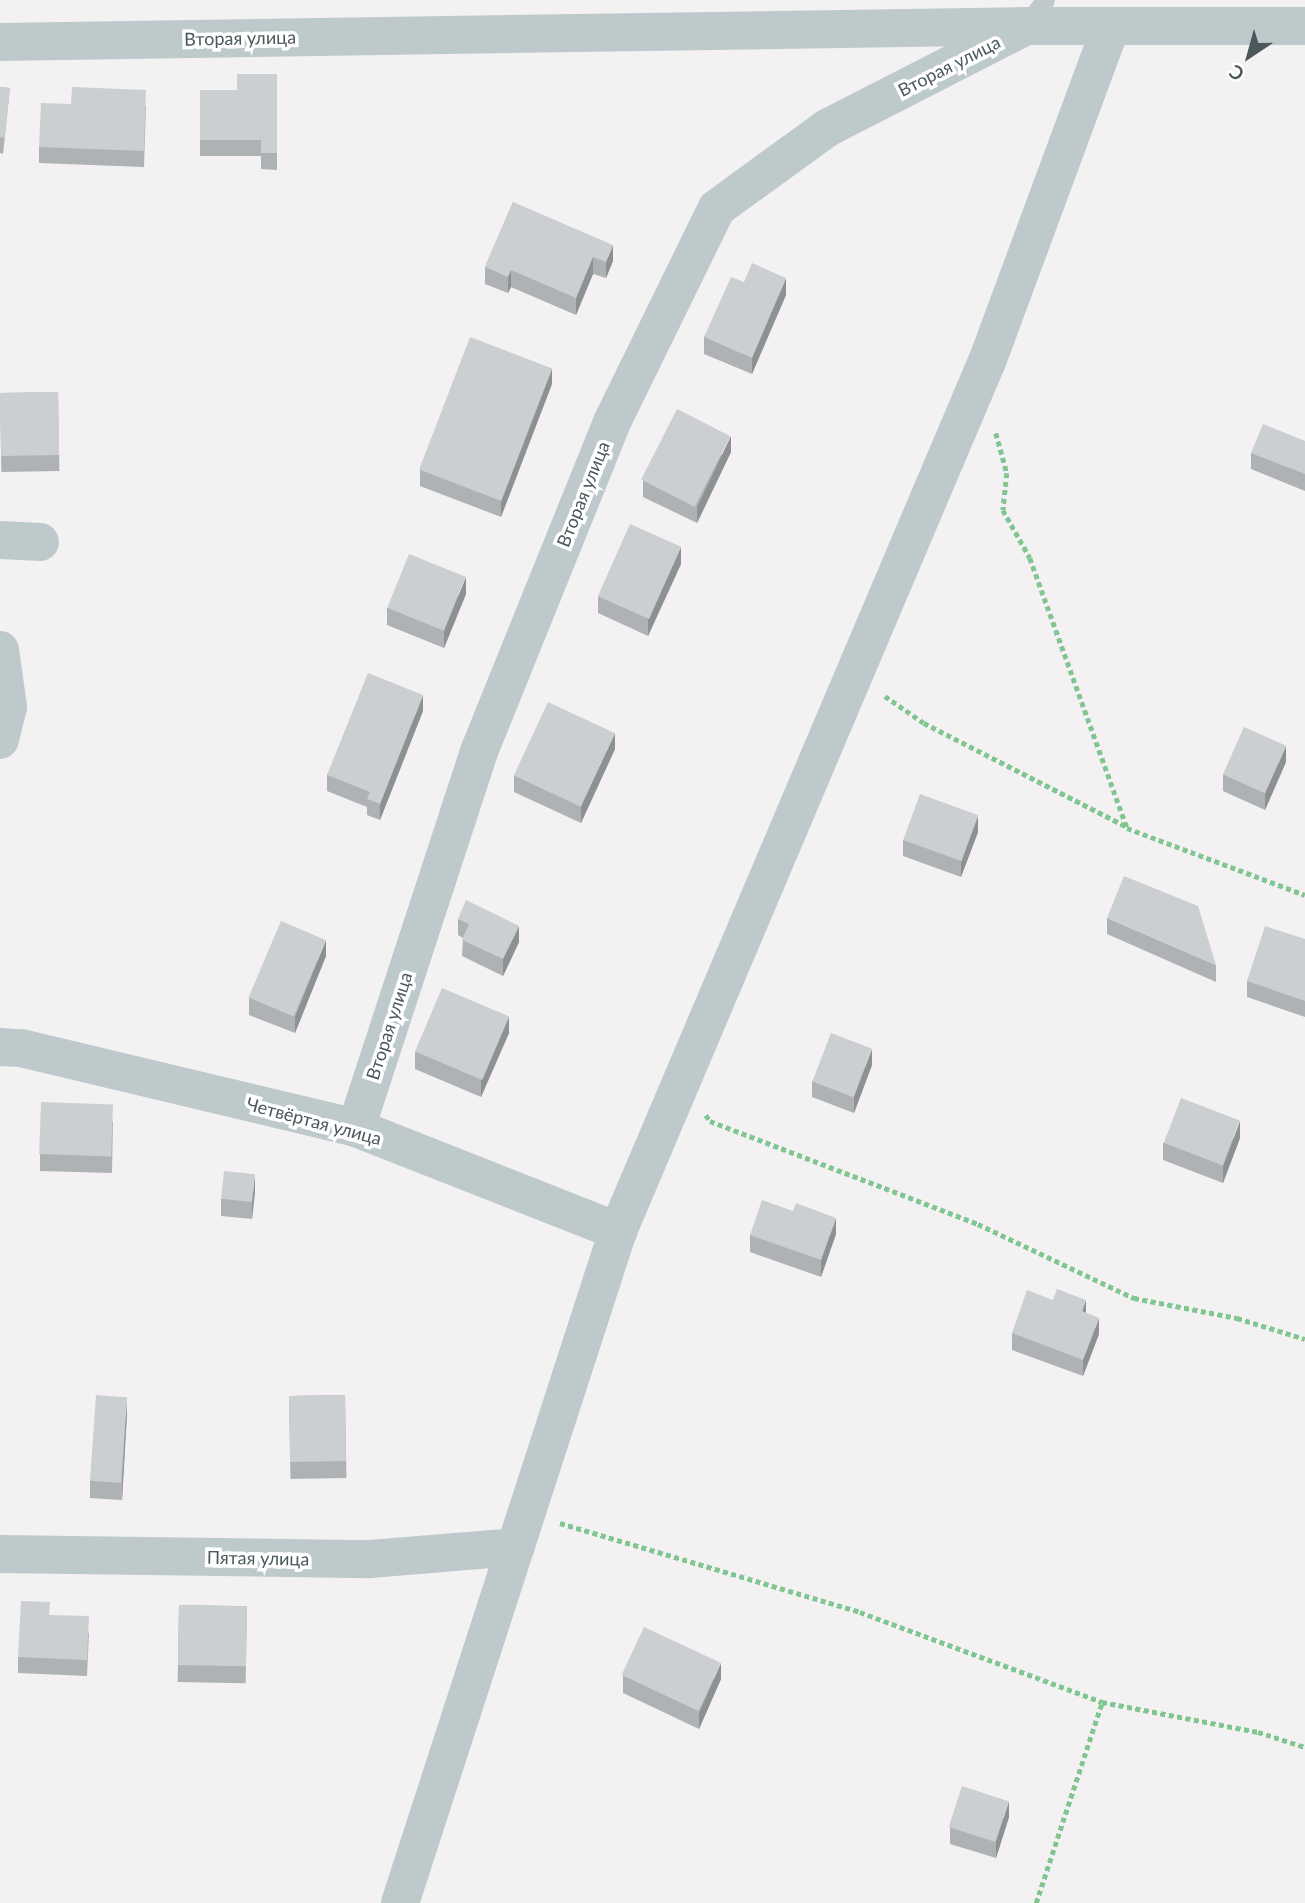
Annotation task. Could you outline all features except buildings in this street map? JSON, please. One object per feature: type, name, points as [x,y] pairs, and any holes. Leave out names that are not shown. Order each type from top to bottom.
[{"type":"street","name":"Вторая улица","points":[[356,1128],[480,749],[612,422],[717,208],[827,128],[1035,13]]},
{"type":"street","name":"Вторая улица","points":[[0,42],[1035,13],[1111,27],[1305,26]]},
{"type":"street","points":[[400,1903],[618,1231],[988,359],[1111,27]]},
{"type":"street","points":[[0,540],[40,542]]},
{"type":"street","points":[[0,650],[8,707],[0,740]]},
{"type":"street","name":"Четвёртая улица","points":[[7,1040],[356,1128],[618,1231]]},
{"type":"street","name":"Пятая улица","points":[[0,1553],[370,1559],[522,1530]]},
{"type":"path","points":[[994,424],[1007,473],[1003,510],[1030,558],[1127,828]]},
{"type":"path","points":[[859,664],[877,691],[924,723],[1127,828],[1305,895]]},
{"type":"path","points":[[682,1080],[710,1121],[978,1224],[1134,1298],[1237,1318],[1305,1339]]},
{"type":"path","points":[[522,1530],[860,1612],[1102,1702],[1258,1732],[1305,1746]]},
{"type":"path","points":[[1036,1903],[1102,1702]]}]
